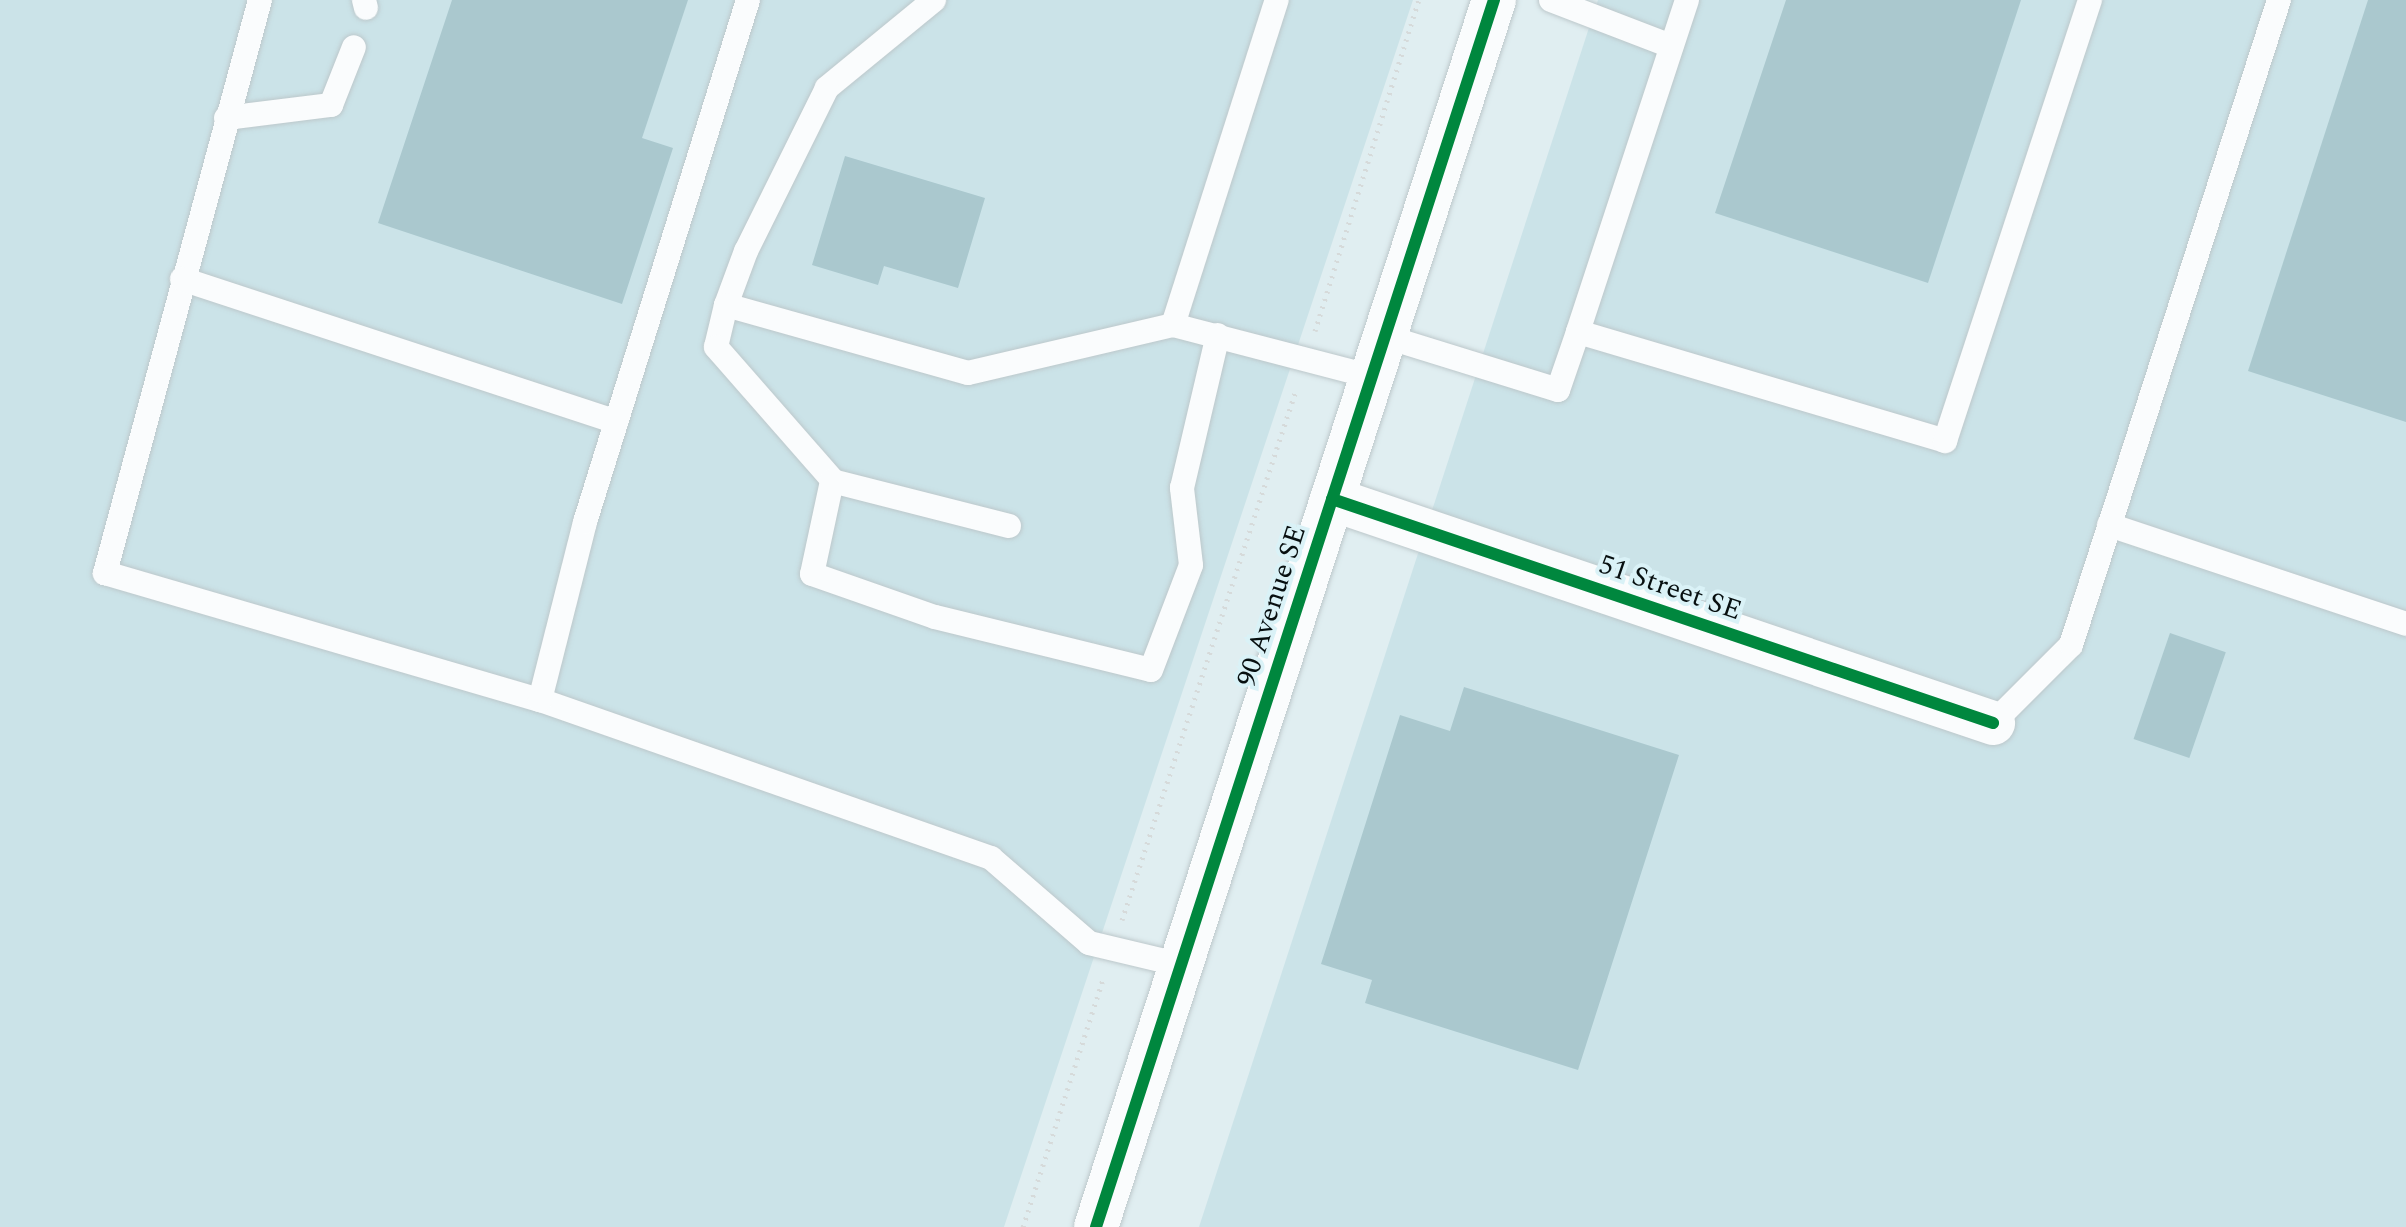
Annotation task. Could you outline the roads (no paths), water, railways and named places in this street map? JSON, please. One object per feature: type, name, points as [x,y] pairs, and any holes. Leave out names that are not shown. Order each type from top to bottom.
[{"type":"street","name":"90 Avenue SE","points":[[1096,1227],[1494,0]]},
{"type":"street","name":"51 Street SE","points":[[1332,499],[1993,723]]},
{"type":"lane","points":[[260,0],[182,279],[105,573],[540,700],[991,858],[1089,943],[1181,965]]},
{"type":"lane","points":[[540,700],[616,422],[748,0]]},
{"type":"lane","points":[[934,0],[827,88],[746,251],[726,305],[716,347],[834,482],[1009,526]]},
{"type":"lane","points":[[1173,325],[1277,0]]},
{"type":"lane","points":[[1551,0],[1671,46]]},
{"type":"lane","points":[[1387,337],[1558,390],[1687,0]]},
{"type":"lane","points":[[1578,332],[1945,441],[2090,0]]},
{"type":"lane","points":[[1993,723],[2071,645],[2279,0]]},
{"type":"lane","points":[[226,118],[331,105],[354,47]]},
{"type":"lane","points":[[182,279],[616,422]]},
{"type":"lane","points":[[726,305],[968,373],[1173,325],[1308,356],[1372,377]]},
{"type":"lane","points":[[834,482],[812,574],[935,617],[1151,670],[1191,565],[1182,488],[1218,335]]},
{"type":"lane","points":[[2109,525],[2406,624]]}]
